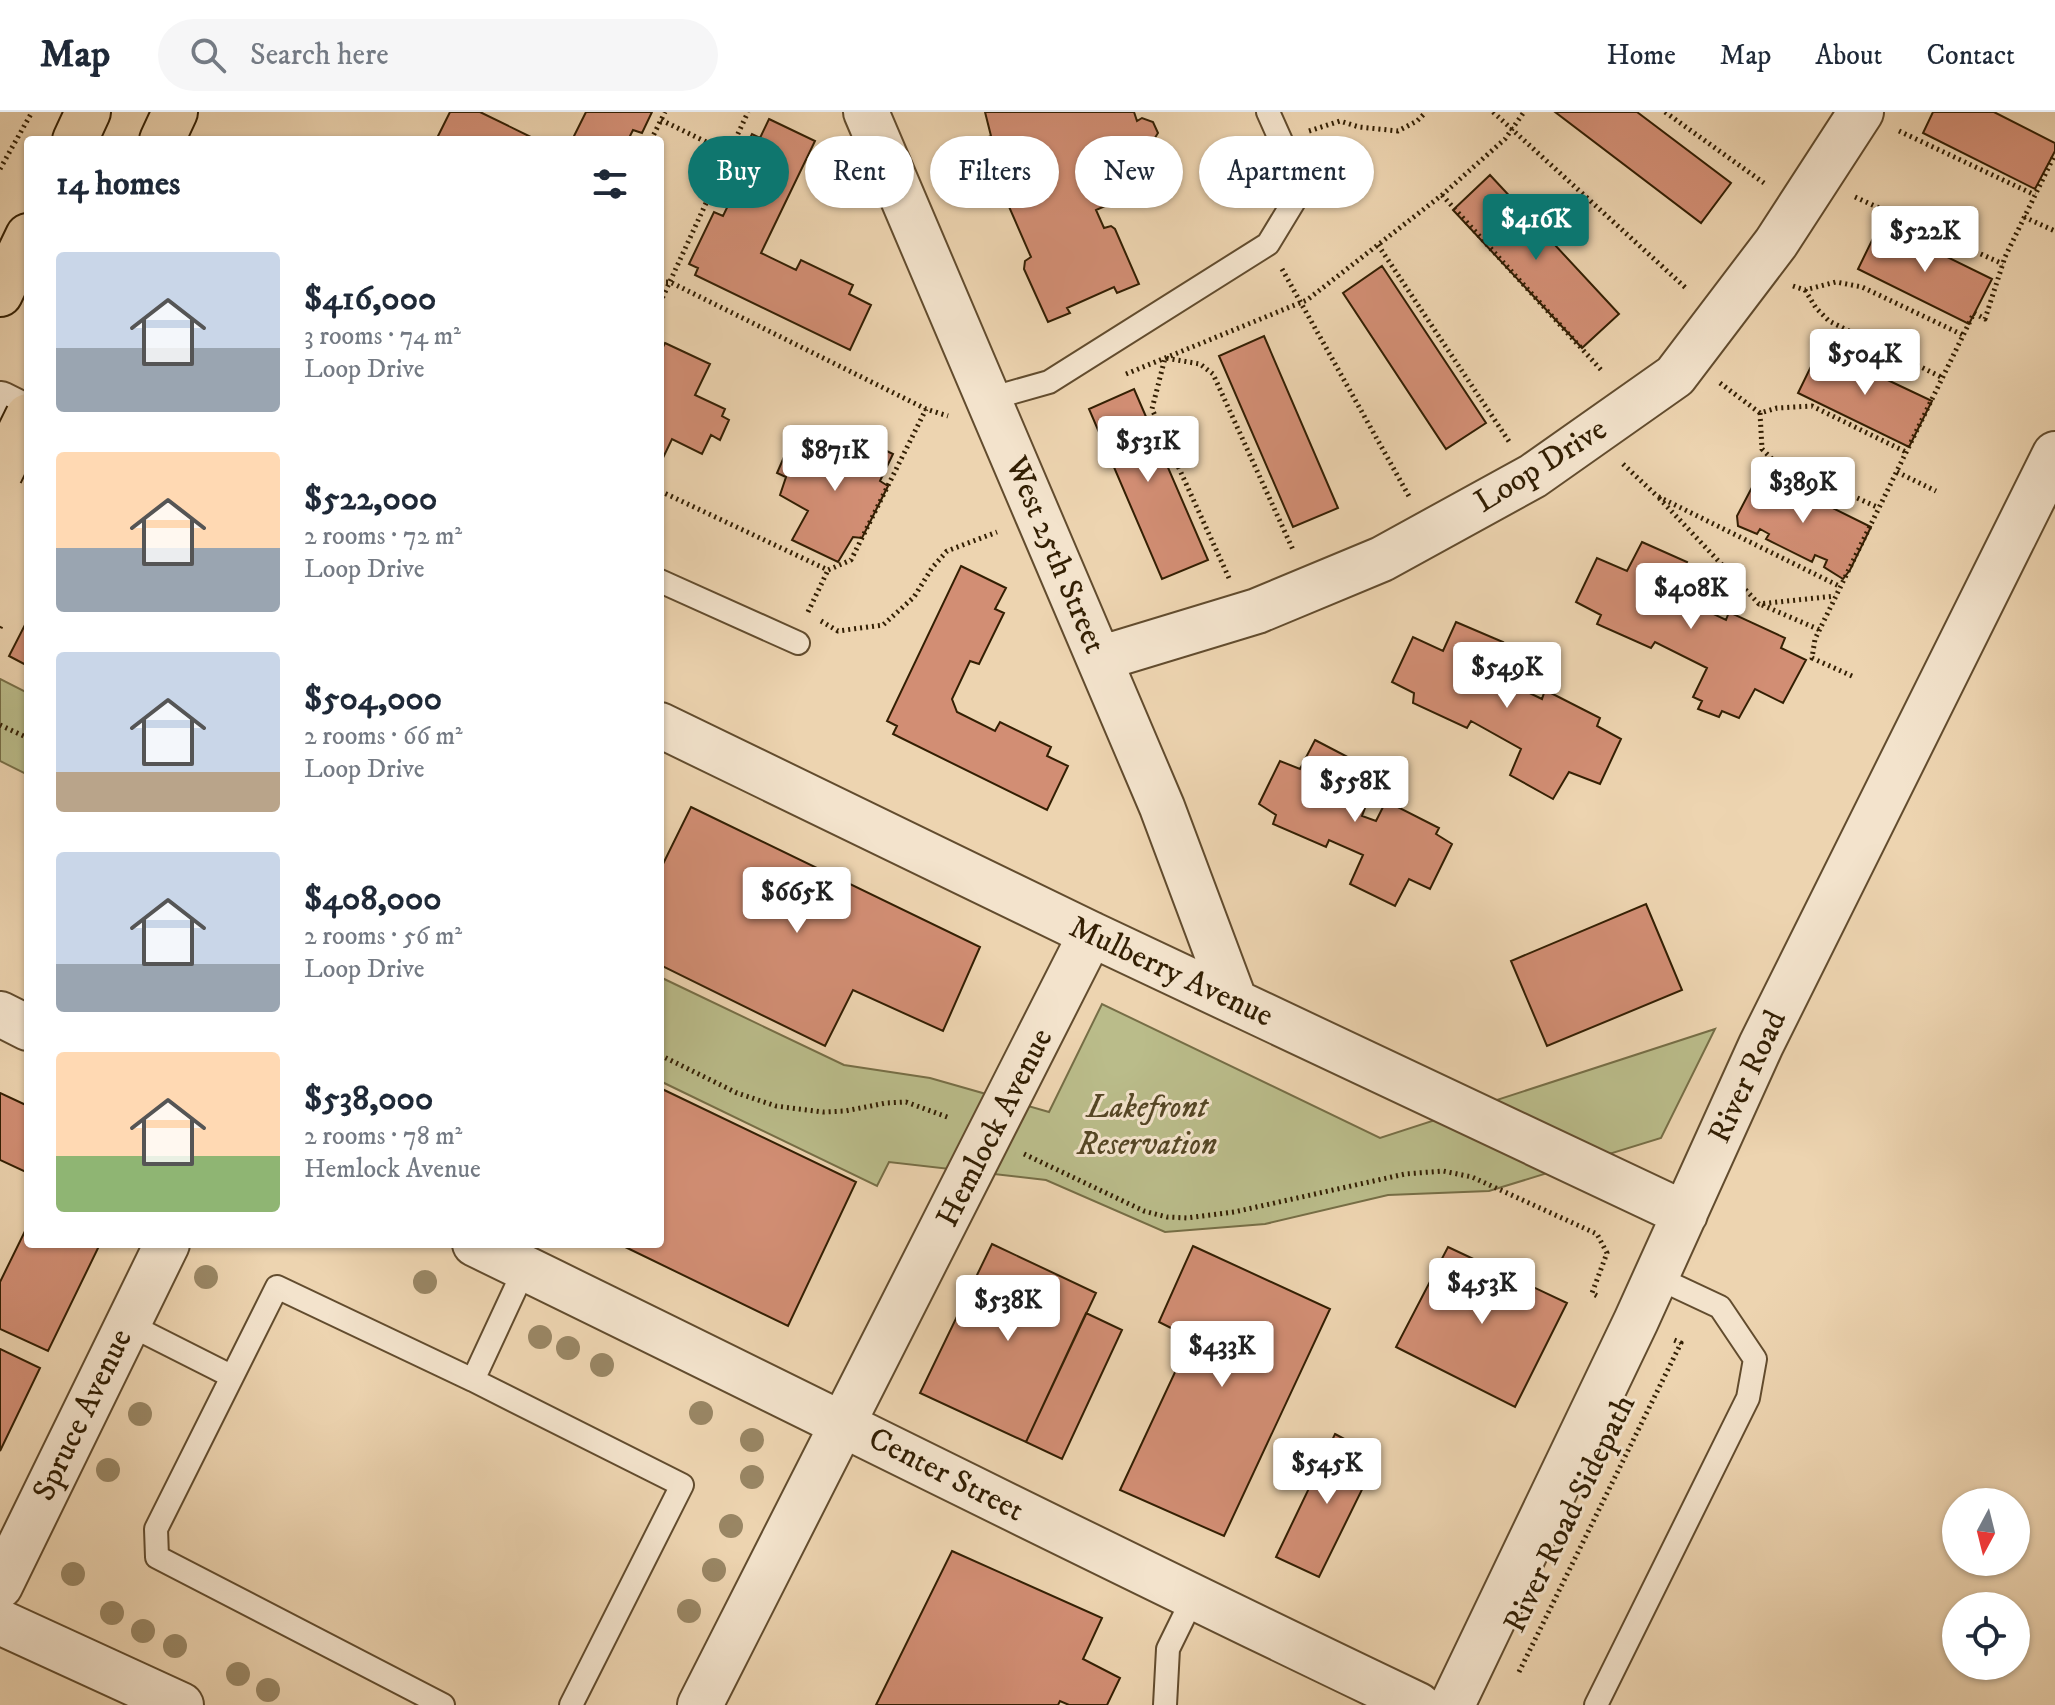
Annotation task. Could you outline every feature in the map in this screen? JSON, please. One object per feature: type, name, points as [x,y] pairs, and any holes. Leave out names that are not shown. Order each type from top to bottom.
[{"type":"highway","points":[[77,136],[88,112]]},
{"type":"highway","points":[[164,136],[175,112]]},
{"type":"highway","points":[[0,294],[24,244]]},
{"type":"highway","points":[[0,473],[24,425]]},
{"type":"street","name":"West 25th Street","points":[[866,112],[1162,807],[1235,1002]]},
{"type":"street","name":"Loop Drive","points":[[1099,659],[1257,611],[1382,559],[1533,476],[1675,376],[1874,119]]},
{"type":"street","points":[[0,404],[24,415]]},
{"type":"street","name":"River Road","points":[[1452,1705],[1656,1277],[1761,1045],[2055,454]]},
{"type":"street","name":"Mulberry Avenue","points":[[664,727],[1091,934],[1685,1214]]},
{"type":"street","name":"Hemlock Avenue","points":[[700,1705],[1091,934]]},
{"type":"street","points":[[0,1014],[24,1026]]},
{"type":"street","name":"Spruce Avenue","points":[[0,1586],[165,1248]]},
{"type":"street","name":"Center Street","points":[[483,1248],[1193,1598],[1418,1705]]},
{"type":"street","points":[[0,1622],[181,1705]]},
{"type":"lane","points":[[989,399],[1049,382],[1268,244],[1302,188],[1268,112]]},
{"type":"lane","points":[[664,583],[798,643]]},
{"type":"lane","points":[[473,1380],[525,1268]]},
{"type":"lane","points":[[1596,1705],[1748,1398],[1755,1359],[1720,1307],[1656,1277]]},
{"type":"lane","points":[[443,1705],[157,1557],[156,1529],[277,1287],[473,1380],[682,1485],[571,1705]]},
{"type":"lane","points":[[128,1324],[231,1376]]},
{"type":"lane","points":[[1165,1705],[1168,1649],[1193,1598]]},
{"type":"path","points":[[0,169],[32,112]]},
{"type":"path","points":[[653,136],[665,112]]},
{"type":"path","points":[[735,136],[748,112]]},
{"type":"path","points":[[1297,135],[1340,121],[1359,127],[1398,131],[1426,112]]},
{"type":"path","points":[[1493,112],[1688,291]]},
{"type":"path","points":[[1121,376],[1307,300],[1442,195],[1505,139],[1524,112]]},
{"type":"path","points":[[1665,112],[1765,184]]},
{"type":"path","points":[[1874,119],[2035,195]]},
{"type":"path","points":[[661,120],[694,136]]},
{"type":"path","points":[[1852,676],[1812,658],[1815,639],[1974,313],[1985,319],[2003,264],[2055,154]]},
{"type":"path","points":[[1846,193],[2003,264]]},
{"type":"path","points":[[1442,195],[1603,372]]},
{"type":"path","points":[[664,295],[702,208]]},
{"type":"path","points":[[2024,217],[2055,231]]},
{"type":"path","points":[[1268,244],[1416,509]]},
{"type":"path","points":[[1378,245],[1510,444]]},
{"type":"path","points":[[664,282],[670,282],[926,409],[949,416]]},
{"type":"path","points":[[1782,282],[1805,290],[1836,282],[1862,287],[1963,335]]},
{"type":"path","points":[[1805,290],[1829,321],[1943,378]]},
{"type":"path","points":[[1165,358],[1200,364],[1213,374],[1299,563]]},
{"type":"path","points":[[1165,358],[1152,409],[1233,586]]},
{"type":"path","points":[[1717,381],[1760,413]]},
{"type":"path","points":[[1760,413],[1777,408],[1812,406],[1906,452]]},
{"type":"path","points":[[926,409],[851,560],[828,570],[807,613],[838,631],[883,625],[914,597],[947,551],[997,532]]},
{"type":"path","points":[[1760,413],[1762,449],[1772,459],[1879,508]]},
{"type":"path","points":[[1612,453],[1759,604],[1820,630]]},
{"type":"path","points":[[1897,472],[1936,491]]},
{"type":"path","points":[[664,493],[828,570]]},
{"type":"path","points":[[1657,496],[1841,587]]},
{"type":"path","points":[[1759,604],[1836,596]]},
{"type":"path","points":[[0,725],[24,736]]},
{"type":"path","points":[[664,1057],[737,1093],[776,1106],[834,1112],[906,1102],[959,1122]]},
{"type":"path","points":[[1017,1151],[1144,1211],[1187,1218],[1234,1212],[1405,1174],[1443,1171],[1472,1177],[1597,1234],[1607,1253],[1592,1293]]},
{"type":"path","name":"River Road Sidepath","points":[[1516,1678],[1681,1343]]},
{"type":"green space","points":[[0,679],[24,691],[24,773],[0,761]]},
{"type":"green space","name":"Lakefront Reservation","points":[[664,979],[844,1065],[930,1078],[1049,1112],[1102,1004],[1380,1138],[1715,1029],[1661,1138],[1489,1191],[1388,1195],[1265,1224],[1165,1232],[1046,1180],[889,1162],[877,1186],[664,1083]]},
{"type":"building","points":[[450,112],[480,112],[529,136],[438,136]]},
{"type":"building","points":[[586,112],[652,112],[642,133],[633,130],[630,136],[574,136]]},
{"type":"building","points":[[985,112],[1134,112],[1137,121],[1142,118],[1153,122],[1158,133],[1156,136],[1075,136],[1075,208],[1101,208],[1096,210],[1104,228],[1111,226],[1115,229],[1139,284],[1117,293],[1114,287],[1067,308],[1070,313],[1048,322],[1024,269],[1025,261],[1031,257],[1010,208],[1059,208],[1059,136],[991,136]]},
{"type":"building","points":[[1555,112],[1637,112],[1731,183],[1701,223]]},
{"type":"building","points":[[1933,112],[1994,112],[2055,143],[2055,151],[2035,189],[1923,133]]},
{"type":"building","points":[[769,119],[805,136],[805,162],[789,195],[789,136],[761,136]]},
{"type":"building","points":[[1490,175],[1619,314],[1582,348],[1453,210]]},
{"type":"building","points":[[727,208],[783,208],[761,253],[796,270],[801,260],[853,285],[849,294],[871,305],[850,350],[695,275],[698,268],[689,264],[714,212],[723,216]]},
{"type":"building","points":[[1880,224],[1992,279],[1969,324],[1858,269]]},
{"type":"building","points":[[1382,266],[1486,423],[1446,449],[1343,293]]},
{"type":"building","points":[[1264,336],[1338,508],[1293,527],[1219,356]]},
{"type":"building","points":[[664,345],[710,364],[695,395],[725,409],[722,416],[729,420],[720,440],[711,435],[702,454],[672,439],[664,456]]},
{"type":"building","points":[[1820,348],[1932,401],[1909,447],[1798,393]]},
{"type":"building","points":[[1134,389],[1208,560],[1162,579],[1089,409]]},
{"type":"building","points":[[845,431],[893,454],[880,481],[888,486],[862,538],[853,537],[838,562],[792,540],[808,511],[780,495],[786,477],[777,473],[787,450],[795,455],[798,447],[829,464]]},
{"type":"building","points":[[1760,472],[1871,527],[1843,579],[1824,567],[1827,560],[1815,555],[1812,562],[1766,539],[1769,534],[1760,529],[1757,534],[1738,526],[1737,516]]},
{"type":"building","points":[[1642,542],[1687,562],[1671,594],[1726,620],[1729,612],[1785,638],[1781,648],[1806,660],[1783,703],[1755,689],[1739,718],[1722,711],[1719,717],[1698,709],[1702,701],[1693,697],[1707,668],[1655,642],[1651,648],[1597,624],[1601,615],[1576,602],[1597,558],[1627,571]]},
{"type":"building","points":[[961,566],[1006,588],[995,609],[1004,613],[979,664],[970,661],[952,699],[957,712],[995,731],[1000,722],[1051,747],[1047,756],[1068,766],[1047,810],[893,734],[897,726],[887,721]]},
{"type":"building","points":[[1456,622],[1503,642],[1488,673],[1542,699],[1545,690],[1600,718],[1597,726],[1621,739],[1600,784],[1569,772],[1553,799],[1510,775],[1521,749],[1471,721],[1467,728],[1413,703],[1414,693],[1392,682],[1413,637],[1443,651]]},
{"type":"building","points":[[24,627],[24,664],[9,656]]},
{"type":"building","points":[[1315,740],[1361,764],[1349,791],[1368,800],[1362,816],[1376,821],[1386,801],[1439,828],[1436,834],[1452,844],[1430,889],[1409,879],[1395,906],[1350,884],[1363,855],[1329,840],[1326,847],[1273,824],[1276,815],[1259,804],[1280,761],[1300,769]]},
{"type":"building","points":[[691,807],[980,947],[943,1031],[853,990],[825,1046],[664,967],[664,862]]},
{"type":"building","points":[[1646,904],[1682,990],[1547,1046],[1511,961]]},
{"type":"building","points":[[664,1090],[856,1182],[788,1326],[627,1248],[664,1248]]},
{"type":"building","points":[[0,1093],[24,1104],[24,1171],[0,1160]]},
{"type":"building","points":[[24,1233],[24,1248],[98,1248],[48,1351],[0,1329],[0,1282]]},
{"type":"building","points":[[992,1244],[1096,1293],[1026,1442],[920,1393]]},
{"type":"building","points":[[1193,1246],[1330,1309],[1224,1536],[1120,1490],[1191,1338],[1159,1322]]},
{"type":"building","points":[[1448,1247],[1567,1303],[1515,1407],[1396,1347]]},
{"type":"building","points":[[1086,1313],[1122,1330],[1062,1459],[1026,1442]]},
{"type":"building","points":[[0,1349],[40,1368],[0,1451]]},
{"type":"building","points":[[1335,1434],[1378,1457],[1319,1577],[1276,1557]]},
{"type":"building","points":[[952,1551],[1102,1618],[1083,1659],[1120,1678],[1107,1705],[1069,1705],[1060,1701],[1058,1705],[876,1705]]}]
